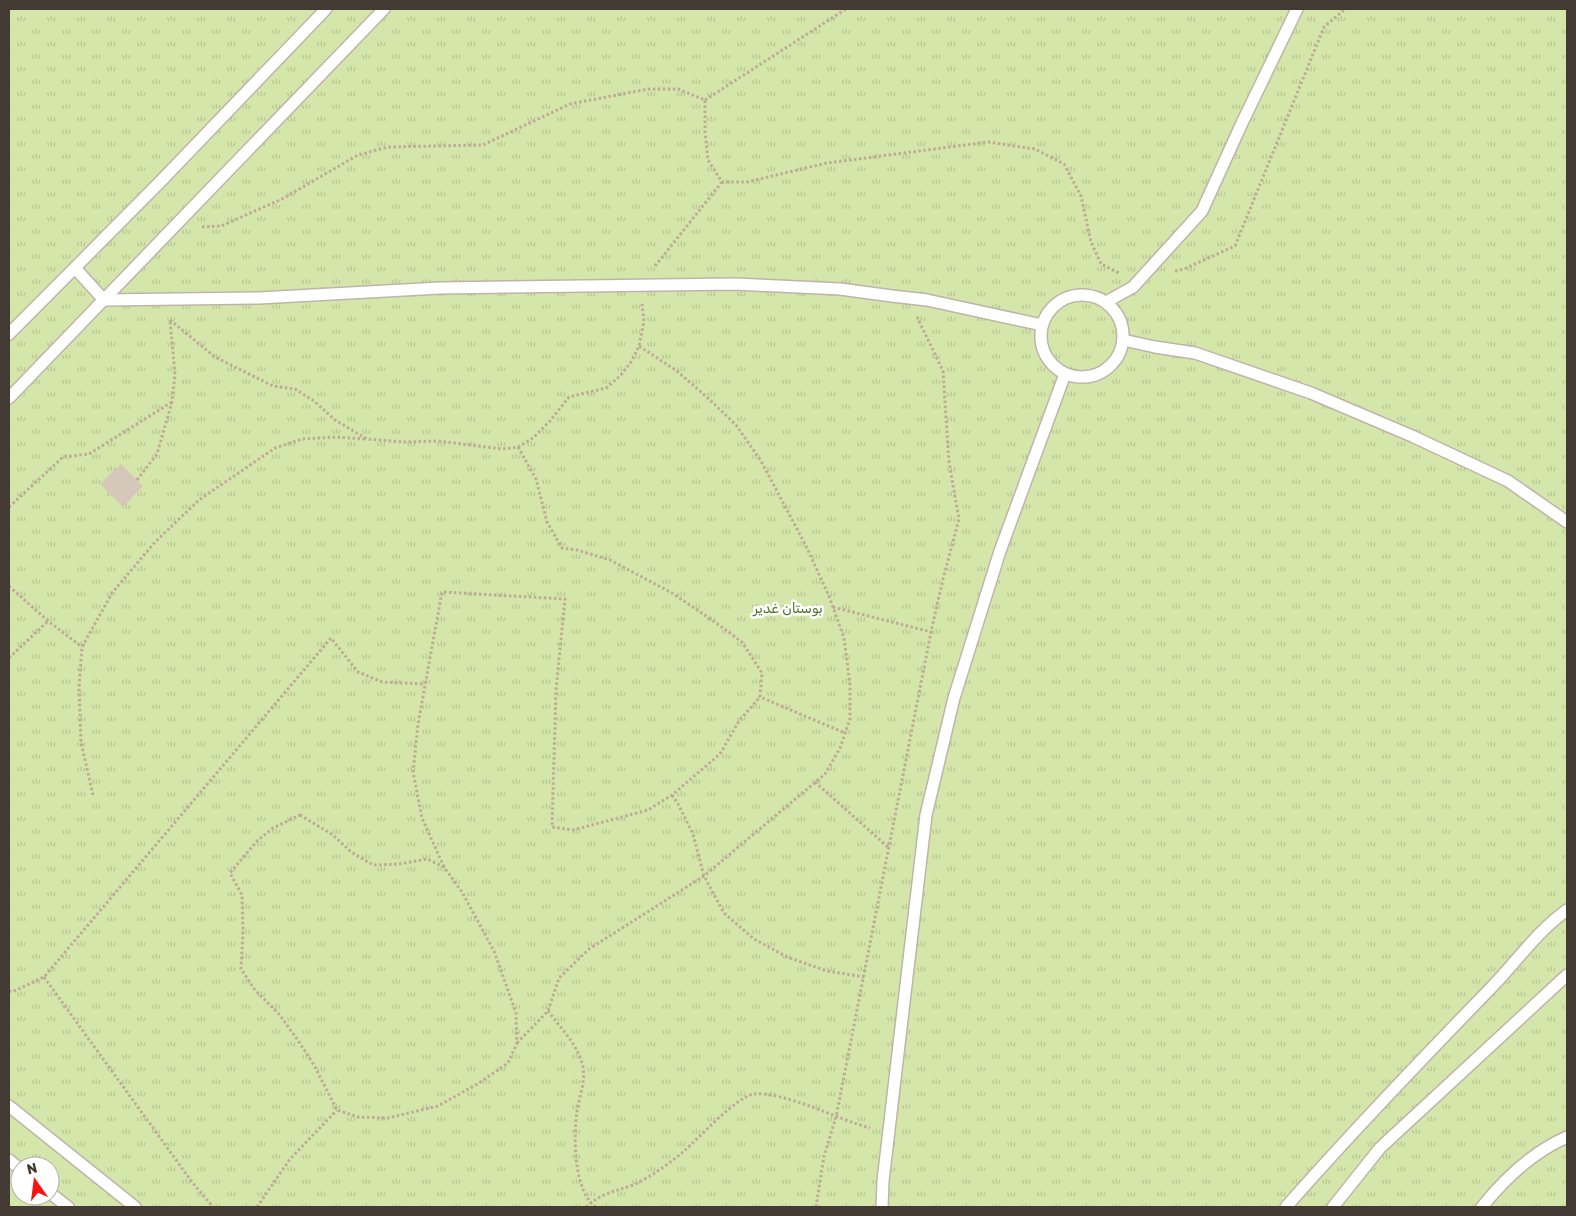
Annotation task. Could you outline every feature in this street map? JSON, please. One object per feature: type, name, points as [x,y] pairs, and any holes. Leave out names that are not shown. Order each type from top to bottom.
[{"type":"lane","points":[[9,334],[160,182],[326,9]]},
{"type":"lane","points":[[9,398],[384,9]]},
{"type":"lane","points":[[1106,302],[1133,287],[1202,211],[1297,9]]},
{"type":"lane","points":[[74,268],[104,300],[259,298],[440,288],[736,284],[840,289],[927,300],[1042,325]]},
{"type":"lane","points":[[1081,294],[1106,302],[1116,313],[1122,326],[1123,340],[1116,358],[1103,372],[1091,376],[1078,377],[1065,374],[1055,368],[1047,359],[1042,348],[1040,336],[1042,325],[1048,312],[1057,303],[1068,297],[1081,294]]},
{"type":"lane","points":[[1123,340],[1194,353],[1311,393],[1412,436],[1508,482],[1567,522]]},
{"type":"lane","points":[[882,1207],[888,1133],[928,806],[954,698],[1000,551],[1065,374]]},
{"type":"lane","points":[[1286,1207],[1353,1131],[1494,986],[1550,922],[1567,910]]},
{"type":"lane","points":[[1333,1207],[1380,1148],[1567,975]]},
{"type":"lane","points":[[9,1106],[136,1207]]},
{"type":"lane","points":[[1482,1207],[1517,1169],[1557,1141],[1567,1137]]},
{"type":"path","points":[[705,100],[846,9]]},
{"type":"path","points":[[722,182],[747,182],[827,163],[988,142],[1035,149],[1064,164],[1080,196],[1091,242],[1100,264],[1138,281],[1184,269],[1235,246],[1324,27],[1345,9]]},
{"type":"path","points":[[173,229],[221,226],[282,199],[358,155],[388,147],[483,145],[570,104],[648,90],[678,88],[705,100]]},
{"type":"path","points":[[705,100],[705,132],[708,160],[722,182]]},
{"type":"path","points":[[92,795],[81,742],[79,687],[82,647],[112,593],[155,542],[199,500],[276,448],[302,439],[336,438],[403,442],[438,441],[502,449],[518,447],[534,438],[569,397],[606,388],[620,376],[631,362],[639,346],[644,321],[640,285],[722,182]]},
{"type":"path","points":[[816,1207],[824,1156],[836,1117],[931,632],[959,518],[949,462],[943,371],[917,318],[892,296]]},
{"type":"path","points":[[137,480],[157,454],[172,402],[176,374],[170,320],[165,300]]},
{"type":"path","points":[[170,320],[215,357],[273,386],[295,389],[314,401],[335,420],[366,439]]},
{"type":"path","points":[[444,867],[427,859],[399,864],[373,865],[351,852],[332,834],[300,815],[273,828],[257,841],[230,873],[242,895],[243,932],[240,969],[255,990],[279,1014],[297,1039],[314,1065],[337,1110],[358,1117],[388,1118],[438,1106],[479,1083],[508,1063],[517,1043],[548,1011],[559,978],[589,949],[704,876],[825,774],[840,748],[850,719],[850,685],[844,638],[833,607],[805,544],[761,461],[736,425],[677,371],[639,346]]},
{"type":"path","points":[[9,507],[63,457],[88,454],[172,402]]},
{"type":"path","points":[[517,1043],[516,1013],[494,951],[462,892],[444,867],[422,818],[413,772],[418,724],[442,592],[565,599],[556,690],[552,827],[573,830],[648,810],[672,796],[720,754],[739,721],[760,697],[762,673],[742,642],[672,593],[610,560],[577,550],[562,548],[547,522],[536,479],[518,447]]},
{"type":"path","points":[[9,586],[48,621],[82,647]]},
{"type":"path","points":[[833,607],[931,632]]},
{"type":"path","points":[[9,658],[48,621]]},
{"type":"path","points":[[9,991],[12,992],[44,977],[331,638],[358,672],[382,682],[425,684]]},
{"type":"path","points":[[760,697],[845,733]]},
{"type":"path","points":[[816,782],[889,848]]},
{"type":"path","points":[[672,796],[694,834],[704,876],[724,913],[754,939],[787,957],[827,971],[864,977]]},
{"type":"path","points":[[44,977],[192,1182],[213,1207]]},
{"type":"path","points":[[548,1011],[571,1042],[582,1064],[582,1087],[577,1112],[575,1152],[581,1183],[590,1204],[596,1207]]},
{"type":"path","points":[[586,1207],[608,1192],[634,1184],[654,1173],[683,1152],[707,1128],[734,1106],[753,1094],[776,1096],[850,1123],[888,1133]]},
{"type":"path","points":[[257,1207],[290,1159],[337,1110]]},
{"type":"green space","name":"بوستان غدیر","points":[[9,9],[1567,9],[1567,1207],[9,1207]]},
{"type":"building","points":[[121,464],[143,486],[123,507],[100,484]]}]
